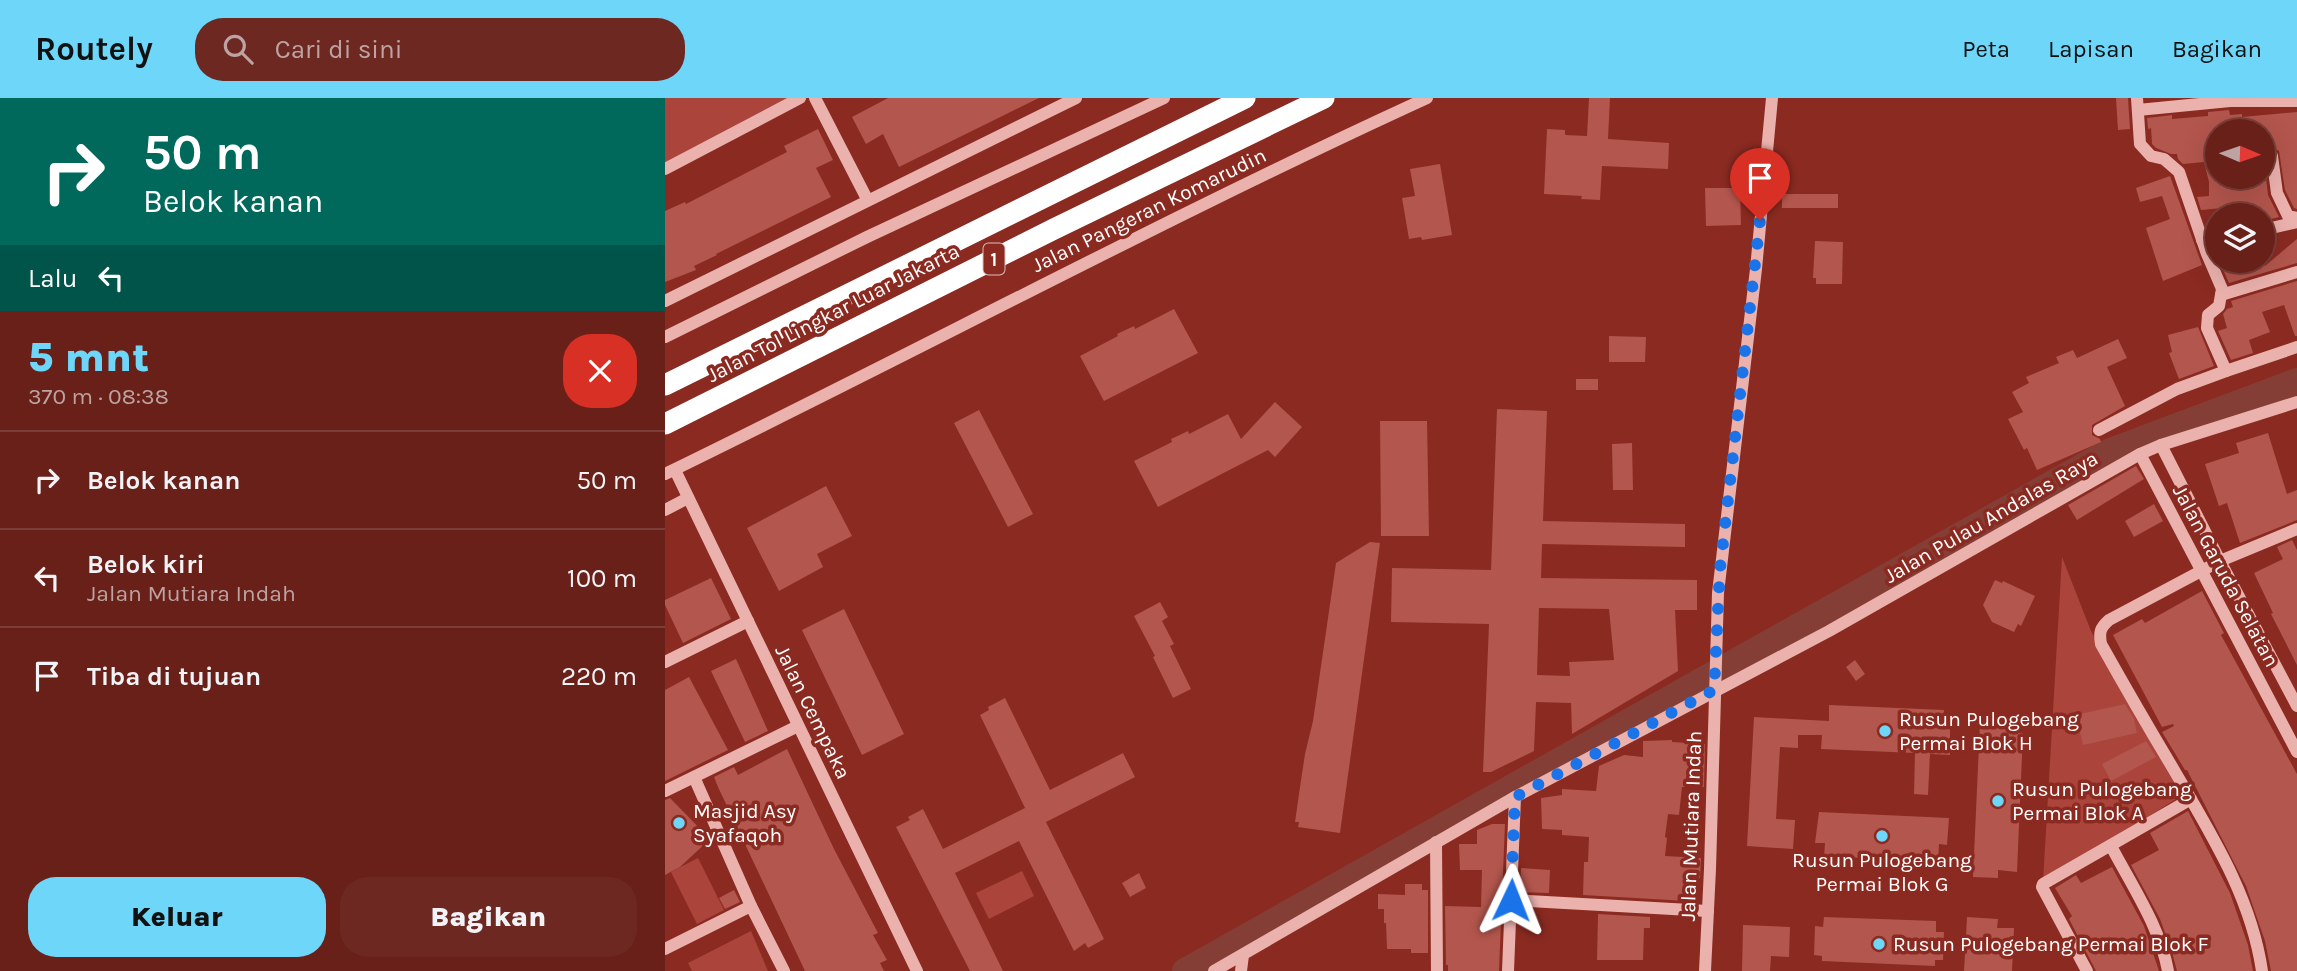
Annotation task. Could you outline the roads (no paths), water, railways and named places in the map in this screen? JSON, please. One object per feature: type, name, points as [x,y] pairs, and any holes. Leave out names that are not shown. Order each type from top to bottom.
[{"type":"highway","name":"Jalan Tol Lingkar Luar Jakarta","points":[[665,385],[1245,98]]},
{"type":"highway","name":"Jalan Tol Lingkar Luar Jakarta","points":[[665,424],[1043,234],[1324,98]]},
{"type":"street","points":[[665,169],[800,98]]},
{"type":"street","points":[[815,98],[867,200]]},
{"type":"street","points":[[665,301],[1076,98]]},
{"type":"street","points":[[665,337],[867,237],[1164,98]]},
{"type":"street","name":"Jalan Pangeran Komarudin","points":[[670,472],[1134,239],[1427,98]]},
{"type":"street","name":"Jalan Mutiara Indah","points":[[1705,971],[1720,569],[1756,269],[1772,98]]},
{"type":"street","points":[[2226,371],[2207,328],[2208,315],[2219,306],[2222,289],[2179,172],[2164,159],[2151,156],[2140,144],[2138,104],[2230,100],[2297,101]]},
{"type":"street","points":[[2275,181],[2277,193],[2288,216],[2297,220]]},
{"type":"street","points":[[2275,226],[2297,220]]},
{"type":"street","points":[[2221,295],[2297,272]]},
{"type":"street","points":[[2099,430],[2177,389],[2297,347]]},
{"type":"street","name":"Jalan Pulau Andalas Raya","points":[[1214,971],[1515,797],[1714,686],[1840,625],[2140,454],[2297,402]]},
{"type":"street","name":"Jalan Garuda Selatan","points":[[2161,445],[2297,706]]},
{"type":"street","name":"Jalan Garuda Selatan","points":[[2140,454],[2297,752]]},
{"type":"street","name":"Jalan Cempaka","points":[[670,472],[688,498],[917,971]]},
{"type":"street","points":[[665,510],[688,498]]},
{"type":"street","points":[[2262,971],[2253,927],[2223,855],[2101,644],[2099,634],[2109,620],[2201,571],[2297,529]]},
{"type":"street","points":[[665,662],[748,621]]},
{"type":"street","points":[[665,791],[798,726]]},
{"type":"street","points":[[694,777],[751,906],[784,971]]},
{"type":"street","points":[[1508,971],[1515,797]]},
{"type":"street","points":[[2087,971],[2042,887],[2043,884],[2191,799]]},
{"type":"street","points":[[1436,842],[1437,971]]},
{"type":"street","points":[[2111,846],[2150,920],[2168,971]]},
{"type":"street","points":[[1511,900],[1708,911]]},
{"type":"street","points":[[665,949],[751,906]]},
{"type":"street","points":[[1241,971],[1243,955]]},
{"type":"waterway","points":[[1185,971],[2108,452],[2297,381]]},
{"type":"place","name":"Rusun Pulogebang Permai Blok H","points":[[1885,731]]},
{"type":"place","name":"Rusun Pulogebang Permai Blok A","points":[[1998,801]]},
{"type":"place","name":"Masjid Asy Syafaqoh","points":[[679,823]]},
{"type":"place","name":"Rusun Pulogebang Permai Blok G","points":[[1882,836]]},
{"type":"place","name":"Rusun Pulogebang Permai Blok F","points":[[1879,944]]}]
